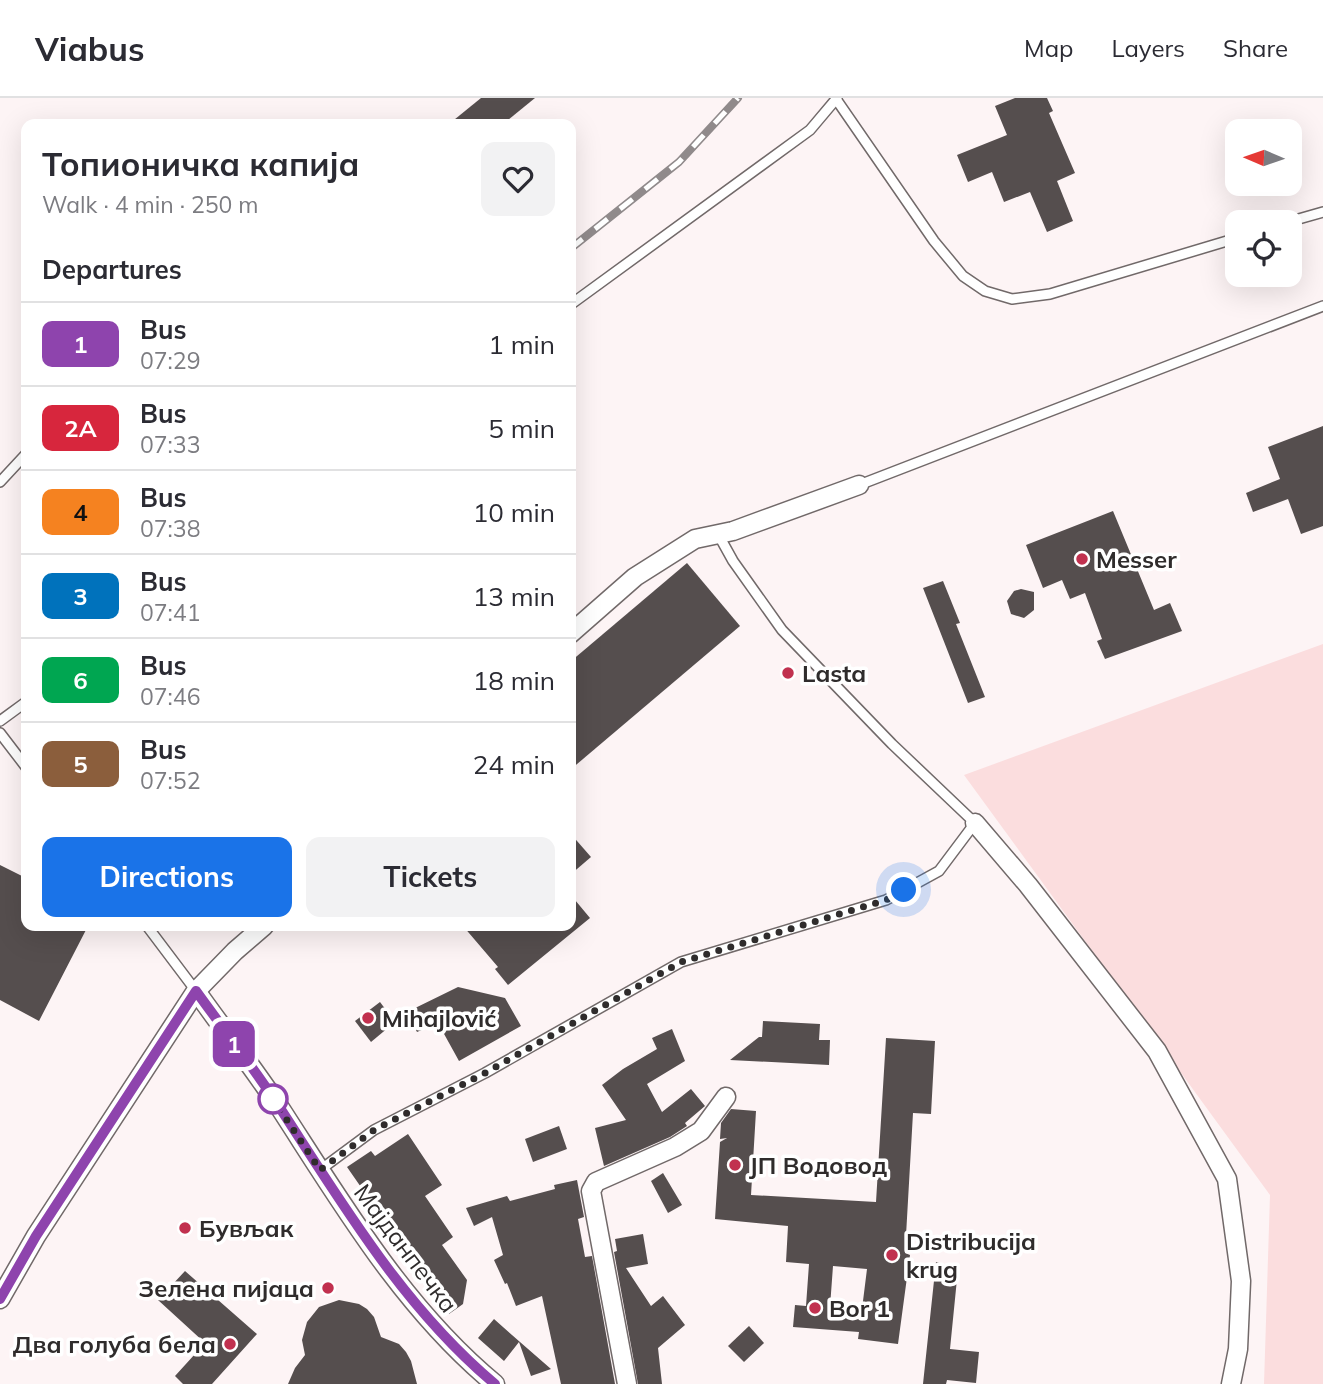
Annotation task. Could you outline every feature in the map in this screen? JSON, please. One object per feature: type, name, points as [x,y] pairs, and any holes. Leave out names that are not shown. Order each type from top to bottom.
[{"type":"street","points":[[576,629],[635,577],[695,539],[733,531],[859,485]]},
{"type":"street","points":[[975,823],[1157,1051],[1227,1180],[1241,1281],[1238,1349],[1231,1384]]},
{"type":"street","points":[[0,1299],[36,1236],[196,991],[258,931]]},
{"type":"street","name":"Мајданпечка","points":[[196,991],[277,1104],[344,1208],[428,1319],[453,1348],[495,1384]]},
{"type":"street","points":[[626,1384],[591,1191],[596,1182],[675,1147],[701,1131],[726,1097]]},
{"type":"lane","points":[[576,301],[810,130],[836,99],[934,241],[963,276],[985,291],[1012,299],[1050,294],[1225,242]]},
{"type":"lane","points":[[1302,218],[1323,212]]},
{"type":"lane","points":[[859,485],[1323,306]]},
{"type":"lane","points":[[0,482],[21,459]]},
{"type":"lane","points":[[320,1170],[374,1130],[485,1073],[681,962],[886,900],[939,871],[975,823],[892,744],[782,630],[733,561],[718,534]]},
{"type":"lane","points":[[0,721],[21,706]]},
{"type":"lane","points":[[0,733],[21,760]]},
{"type":"lane","points":[[151,931],[196,991]]},
{"type":"shaded area","points":[[1323,644],[1323,1384],[1264,1384],[1270,1195],[964,775]]},
{"type":"building","points":[[481,98],[535,98],[509,119],[455,119]]},
{"type":"building","points":[[1015,98],[1047,98],[1053,111],[1049,113],[1075,173],[1057,181],[1073,221],[1047,232],[1030,192],[1004,202],[992,172],[968,182],[957,155],[1007,135],[995,106]]},
{"type":"building","points":[[1323,426],[1323,526],[1301,534],[1288,499],[1253,512],[1246,493],[1280,479],[1268,447]]},
{"type":"building","points":[[1113,511],[1154,610],[1170,603],[1182,631],[1105,659],[1097,641],[1102,639],[1085,593],[1070,599],[1062,580],[1043,588],[1026,545]]},
{"type":"building","points":[[687,563],[740,626],[576,765],[576,657]]},
{"type":"building","points":[[943,581],[960,623],[956,624],[985,697],[968,703],[923,588]]},
{"type":"building","points":[[1021,589],[1034,592],[1034,610],[1024,618],[1011,614],[1007,601],[1014,591]]},
{"type":"building","points":[[576,840],[591,857],[576,870]]},
{"type":"building","points":[[0,865],[21,876],[21,931],[85,931],[39,1021],[0,1000]]},
{"type":"building","points":[[576,901],[590,918],[576,929]]},
{"type":"building","points":[[467,931],[574,931],[508,985],[495,969],[498,967]]},
{"type":"building","points":[[458,987],[505,998],[521,1026],[459,1061],[438,1023],[417,1032],[407,1012]]},
{"type":"building","points":[[380,1002],[395,1022],[371,1042],[355,1021]]},
{"type":"building","points":[[763,1021],[820,1024],[819,1040],[830,1040],[829,1065],[730,1060],[762,1037]]},
{"type":"building","points":[[672,1029],[685,1061],[647,1084],[662,1112],[691,1089],[705,1106],[685,1123],[687,1126],[670,1137],[604,1166],[595,1128],[626,1120],[602,1085],[657,1049],[652,1038]]},
{"type":"building","points":[[886,1038],[935,1041],[931,1114],[913,1113],[905,1253],[910,1255],[898,1344],[858,1339],[859,1332],[793,1327],[795,1305],[806,1306],[809,1264],[786,1262],[788,1226],[715,1219],[720,1142],[727,1138],[720,1139],[721,1123],[731,1109],[756,1111],[751,1195],[876,1202]],"holes":[[[833,1266],[867,1269],[862,1309],[830,1307]]]},
{"type":"building","points":[[559,1126],[567,1149],[533,1162],[525,1139]]},
{"type":"building","points":[[408,1134],[442,1185],[425,1196],[453,1237],[442,1245],[467,1280],[463,1304],[449,1314],[347,1167],[371,1151],[375,1156]]},
{"type":"building","points":[[663,1173],[682,1205],[668,1213],[651,1181]]},
{"type":"building","points":[[577,1180],[584,1217],[578,1219],[585,1257],[592,1256],[615,1384],[561,1384],[542,1296],[516,1306],[494,1260],[503,1255],[492,1217],[474,1226],[466,1208],[507,1196],[510,1201],[555,1189],[554,1185]]},
{"type":"building","points":[[643,1234],[648,1264],[626,1268],[651,1306],[663,1296],[685,1325],[658,1348],[662,1384],[638,1384],[614,1252],[617,1251],[615,1239]]},
{"type":"building","points":[[936,1262],[958,1269],[950,1349],[979,1352],[976,1383],[947,1380],[946,1384],[923,1384]]},
{"type":"building","points":[[185,1271],[257,1334],[212,1384],[183,1384],[175,1376],[205,1343],[158,1300]]},
{"type":"building","points":[[339,1300],[359,1304],[367,1309],[374,1317],[381,1337],[399,1344],[406,1352],[417,1384],[288,1384],[305,1355],[302,1340],[307,1322],[319,1307]]},
{"type":"building","points":[[494,1319],[551,1369],[531,1376],[519,1342],[504,1361],[478,1338]]},
{"type":"building","points":[[749,1326],[764,1343],[744,1362],[728,1346]]},
{"type":"railway","points":[[576,244],[679,162],[738,98]]},
{"type":"bus line","name":"1","points":[[0,1299],[36,1236],[196,991],[277,1104],[344,1208],[428,1319],[446,1341],[495,1384]]},
{"type":"place","name":"Messer","points":[[1082,559]]},
{"type":"place","name":"Lasta","points":[[788,673]]},
{"type":"place","name":"Mihajlović","points":[[368,1018]]},
{"type":"place","name":"ЈП Водовод","points":[[735,1165]]},
{"type":"place","name":"Бувљак","points":[[185,1228]]},
{"type":"place","name":"Distribucija krug","points":[[892,1255]]},
{"type":"place","name":"Зелена пијаца","points":[[328,1288]]},
{"type":"place","name":"Bor 1","points":[[815,1308]]},
{"type":"place","name":"Два голуба бела","points":[[230,1344]]},
{"type":"route","points":[[273,1099],[320,1170],[374,1130],[485,1073],[681,962],[886,900],[904,890]]}]
